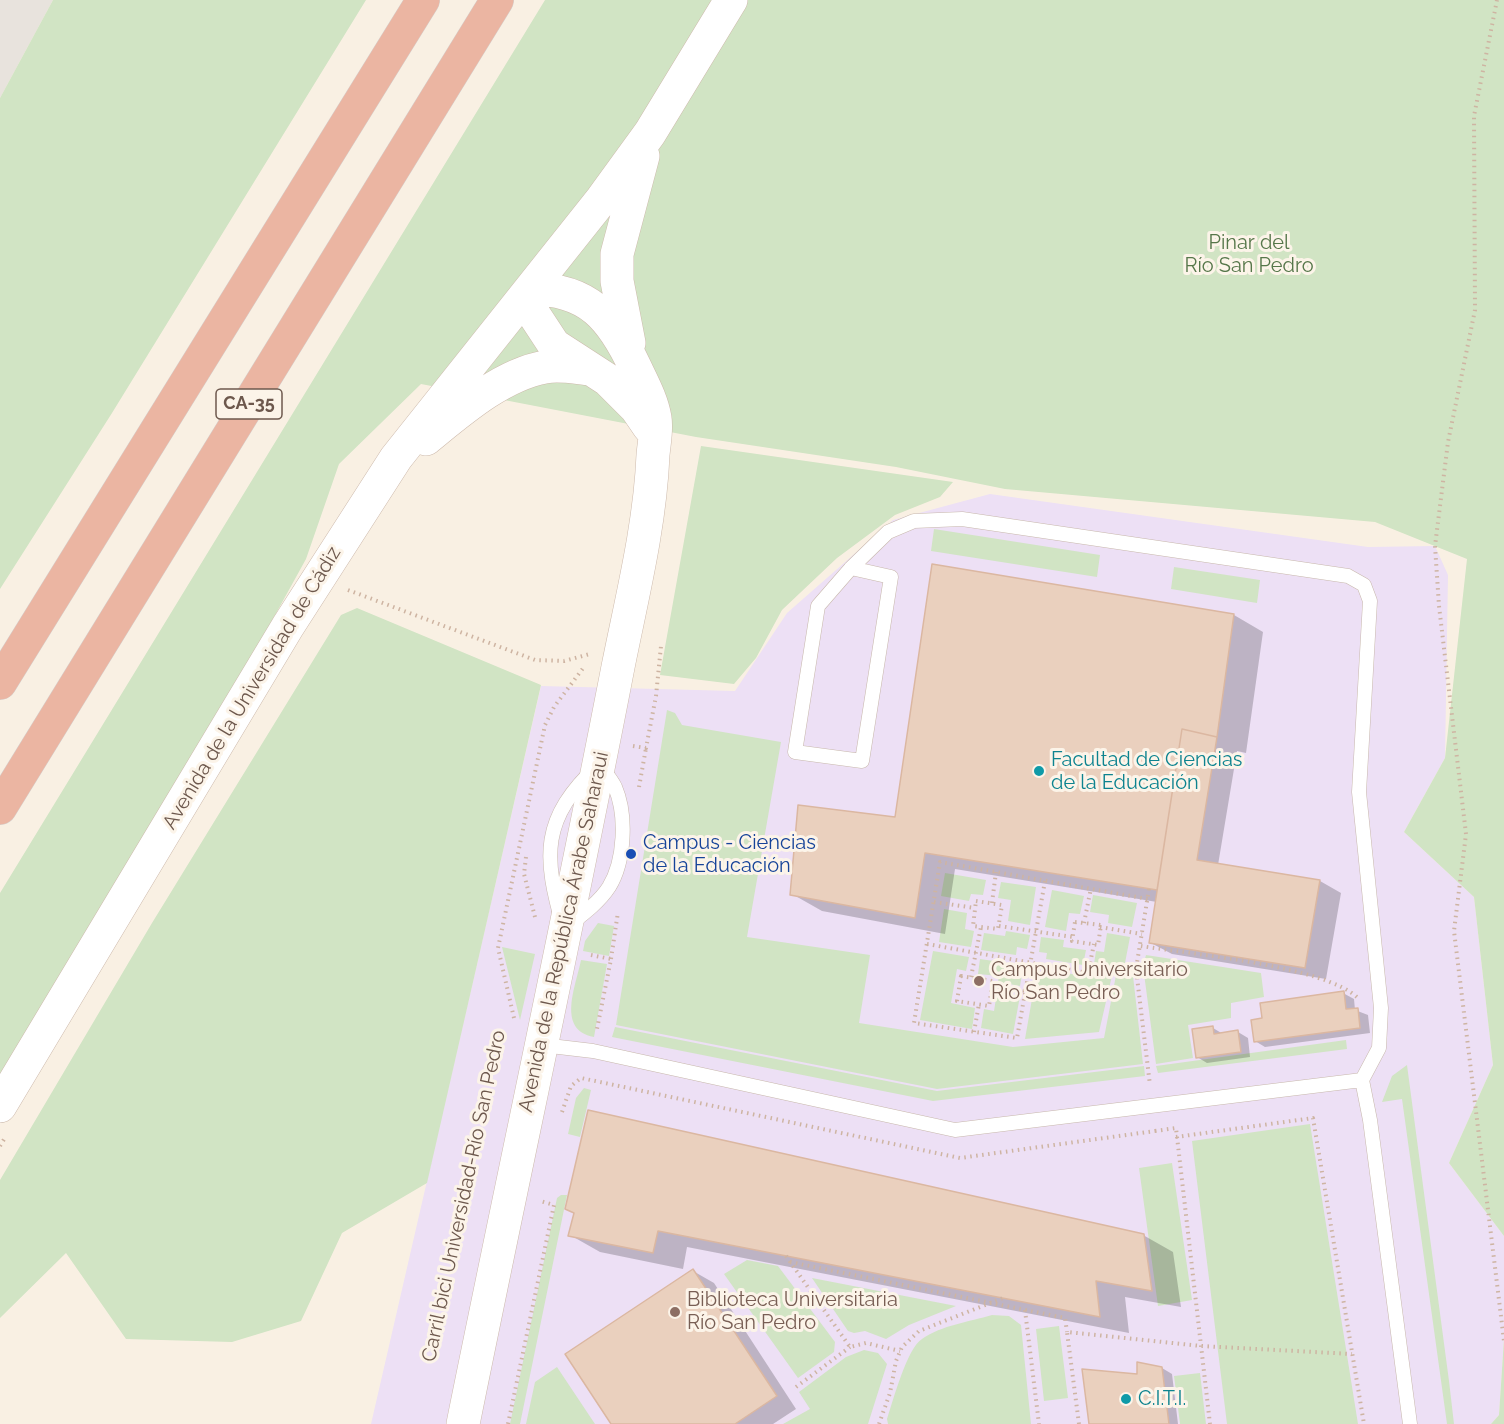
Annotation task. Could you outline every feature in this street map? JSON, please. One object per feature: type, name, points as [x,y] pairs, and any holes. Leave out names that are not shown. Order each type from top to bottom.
[{"type":"highway","name":"CA-35","points":[[0,683],[423,0]]},
{"type":"highway","name":"CA-35","points":[[0,808],[497,0]]},
{"type":"street","points":[[633,362],[616,281],[617,254],[650,133],[731,0]]},
{"type":"street","name":"Avenida de la Universidad de Cádiz","points":[[6,1116],[321,574],[396,458],[531,289],[650,133]]},
{"type":"street","points":[[633,362],[614,327],[598,309],[577,297],[552,289],[531,289],[533,313],[554,345],[625,395],[644,418],[654,438]]},
{"type":"street","name":"Avenida de la República Árabe Saharaui","points":[[463,1424],[599,764],[649,506],[656,422],[650,398],[633,362]]},
{"type":"street","points":[[358,518],[392,473],[421,443],[484,396],[529,371],[547,366],[591,369]]},
{"type":"lane","points":[[851,568],[891,577],[862,761],[795,752],[818,606],[851,568],[888,532],[914,521],[962,519],[1348,576],[1364,585],[1370,601],[1359,792],[1381,1008],[1379,1048],[1362,1080],[1410,1424]]},
{"type":"lane","points":[[540,1045],[593,1051],[954,1130],[1362,1080]]},
{"type":"path","points":[[1497,0],[1474,116],[1475,310],[1448,442],[1435,546],[1439,606],[1466,834],[1454,931],[1504,1341]]},
{"type":"path","name":"Carril bici Universidad-Río San Pedro","points":[[321,574],[338,585],[404,613],[535,660],[564,661],[594,653],[554,707],[545,725],[498,948],[515,1024]]},
{"type":"path","points":[[1045,881],[1017,1038],[914,1023],[940,862],[1148,898]]},
{"type":"path","points":[[992,903],[996,872]]},
{"type":"path","points":[[1084,923],[1091,888]]},
{"type":"path","points":[[1149,889],[1136,969],[1155,1131],[1176,1128],[1210,1424]]},
{"type":"path","points":[[999,926],[1002,905],[976,901],[973,926],[998,929],[999,926],[1073,937]]},
{"type":"path","points":[[934,902],[975,908]]},
{"type":"path","points":[[1100,927],[1098,945],[1072,941],[1075,922],[1142,934]]},
{"type":"path","points":[[971,977],[981,927]]},
{"type":"path","points":[[927,944],[1088,973],[1094,944]]},
{"type":"path","points":[[1140,946],[1296,971],[1348,988],[1359,999]]},
{"type":"path","points":[[961,976],[971,977],[993,981],[989,1006],[957,1001],[961,976]]},
{"type":"path","points":[[993,986],[1025,991]]},
{"type":"path","points":[[974,1032],[979,1004]]},
{"type":"path","points":[[561,1118],[571,1086],[575,1080],[586,1078]]},
{"type":"path","points":[[1335,1083],[1313,1118],[1364,1424]]},
{"type":"path","points":[[0,1146],[6,1116]]},
{"type":"path","points":[[1176,1137],[1313,1118]]},
{"type":"path","points":[[508,1424],[554,1205],[539,1202],[542,1191]]},
{"type":"path","points":[[786,1256],[850,1347]]},
{"type":"path","points":[[790,1262],[1065,1318],[1079,1424]]},
{"type":"path","points":[[879,1424],[890,1394],[900,1351],[919,1331],[1003,1298]]},
{"type":"path","points":[[1025,1310],[1039,1424]]},
{"type":"path","points":[[1067,1332],[1201,1346],[1352,1354]]},
{"type":"path","points":[[796,1387],[850,1347],[866,1343],[900,1351]]},
{"type":"shaded area","points":[[0,0],[53,0],[0,98]]},
{"type":"shaded area","name":"Campus Universitario Río San Pedro","points":[[990,494],[1368,547],[1435,546],[1448,575],[1445,758],[1404,832],[1474,897],[1493,1065],[1449,1163],[1504,1236],[1504,1339],[1499,1415],[1491,1424],[371,1424],[541,686],[735,691],[787,613],[893,520]]},
{"type":"green space","points":[[53,0],[366,0],[112,413],[0,589],[0,98]]},
{"type":"green space","name":"Pinar del Río San Pedro","points":[[545,0],[1504,0],[1504,1236],[1449,1163],[1493,1065],[1474,897],[1404,832],[1445,758],[1467,559],[1375,522],[1005,489],[896,467],[696,437],[421,384],[339,464],[306,559],[258,646],[0,1076],[0,893]]},
{"type":"green space","points":[[701,446],[953,482],[940,497],[895,515],[837,558],[782,610],[756,658],[734,684],[660,675]]},
{"type":"green space","points":[[934,529],[1100,555],[1097,577],[931,551]]},
{"type":"green space","points":[[1174,567],[1260,580],[1257,603],[1171,589]]},
{"type":"green space","points":[[357,608],[541,685],[427,1183],[342,1233],[301,1321],[232,1342],[126,1339],[66,1253],[0,1318],[0,1180],[152,923],[341,615]]},
{"type":"green space","points":[[667,710],[675,713],[682,725],[781,742],[747,937],[870,955],[859,1023],[1013,1047],[1104,1038],[1117,970],[1132,967],[1143,1064],[937,1089],[616,1025]]},
{"type":"green space","points":[[945,873],[986,880],[983,895],[971,894],[969,901],[941,896]]},
{"type":"green space","points":[[1001,882],[1036,887],[1030,925],[1008,921],[1011,900],[998,898]]},
{"type":"green space","points":[[1052,890],[1084,896],[1080,914],[1069,913],[1066,931],[1045,927]]},
{"type":"green space","points":[[1093,895],[1137,903],[1132,927],[1108,923],[1109,915],[1090,912]]},
{"type":"green space","points":[[944,909],[967,913],[965,929],[974,931],[971,947],[939,942]]},
{"type":"green space","points":[[598,923],[614,926],[609,956],[583,951],[585,941]]},
{"type":"green space","points":[[1006,931],[1030,935],[1027,949],[1017,947],[1016,955],[981,950],[984,933],[1005,936]]},
{"type":"green space","points":[[1107,933],[1130,937],[1125,963],[1114,967],[1099,1032],[1025,1039],[1036,976],[1044,977],[1045,970],[1092,977],[1096,951],[1104,952]]},
{"type":"green space","points":[[1041,937],[1064,940],[1063,947],[1086,950],[1083,965],[1046,959],[1047,953],[1039,952]]},
{"type":"green space","points":[[502,947],[535,954],[520,1020]]},
{"type":"green space","points":[[933,951],[969,957],[966,971],[957,969],[951,1003],[975,1008],[972,1029],[920,1020]]},
{"type":"green space","points":[[1146,955],[1261,973],[1264,997],[1231,1003],[1231,1018],[1188,1025],[1193,1058],[1156,1064],[1143,966]]},
{"type":"green space","points":[[980,959],[1014,964],[1013,972],[1022,974],[1020,986],[998,982],[999,976],[978,974]]},
{"type":"green space","points":[[581,960],[607,964],[594,1037],[582,1033],[575,1026],[572,1016],[571,1006]]},
{"type":"green space","points":[[997,992],[1020,996],[1013,1034],[981,1028],[984,1009],[994,1011]]},
{"type":"green space","points":[[615,1027],[937,1091],[1144,1066],[1145,1076],[933,1101],[612,1037]]},
{"type":"green space","points":[[1346,1040],[1347,1049],[1158,1073],[1156,1066]]},
{"type":"green space","points":[[1407,1065],[1454,1424],[1447,1424],[1402,1099],[1382,1102],[1392,1076]]},
{"type":"green space","points":[[584,1088],[591,1090],[580,1137],[568,1134],[576,1098]]},
{"type":"green space","points":[[1310,1124],[1358,1424],[1227,1424],[1192,1141]]},
{"type":"green space","points":[[1172,1163],[1192,1300],[1158,1306],[1139,1168]]},
{"type":"green space","points":[[567,1195],[520,1424],[510,1424],[557,1198]]},
{"type":"green space","points":[[747,1260],[778,1266],[835,1342],[834,1352],[798,1378],[724,1274]]},
{"type":"green space","points":[[812,1278],[956,1306],[909,1325],[886,1339],[865,1331],[854,1333],[848,1331]]},
{"type":"green space","points":[[992,1315],[1009,1316],[1021,1325],[1031,1424],[888,1424],[887,1419],[901,1376],[916,1344],[938,1330]]},
{"type":"green space","points":[[1059,1326],[1068,1398],[1044,1401],[1036,1329]]},
{"type":"green space","points":[[1504,1339],[1504,1424],[1491,1424],[1499,1415]]},
{"type":"green space","points":[[864,1350],[878,1353],[887,1364],[868,1424],[783,1424],[810,1409],[799,1392],[846,1357]]},
{"type":"green space","points":[[557,1367],[595,1424],[526,1424],[535,1382]]},
{"type":"green space","points":[[1200,1373],[1206,1424],[1180,1424],[1174,1376]]},
{"type":"building","name":"Facultad de Ciencias de la Educación","points":[[932,564],[1234,614],[1217,737],[1182,729],[1157,890],[925,853],[915,918],[790,895],[798,805],[895,817]]},
{"type":"building","points":[[1182,729],[1217,737],[1197,860],[1320,880],[1305,968],[1149,943]]},
{"type":"building","points":[[1344,991],[1346,1009],[1358,1008],[1360,1028],[1254,1042],[1251,1020],[1262,1018],[1260,1003]]},
{"type":"building","points":[[1213,1026],[1214,1034],[1238,1030],[1241,1052],[1196,1058],[1192,1029]]},
{"type":"building","points":[[588,1110],[1144,1234],[1152,1291],[1096,1281],[1100,1317],[658,1231],[653,1253],[568,1236],[574,1213],[565,1209]]},
{"type":"building","name":"Biblioteca Universitaria Río San Pedro","points":[[693,1269],[777,1396],[735,1424],[611,1424],[565,1354]]},
{"type":"building","name":"C.I.T.I.","points":[[1137,1362],[1162,1367],[1169,1424],[1089,1424],[1082,1369],[1137,1374]]},
{"type":"place","name":"Facultad de Ciencias de la Educación","points":[[1039,771]]},
{"type":"place","name":"Campus - Ciencias de la Educación","points":[[631,854]]},
{"type":"place","name":"Campus Universitario Río San Pedro","points":[[979,981]]},
{"type":"place","name":"Biblioteca Universitaria Río San Pedro","points":[[675,1312]]},
{"type":"place","name":"C.I.T.I.","points":[[1126,1399]]}]
